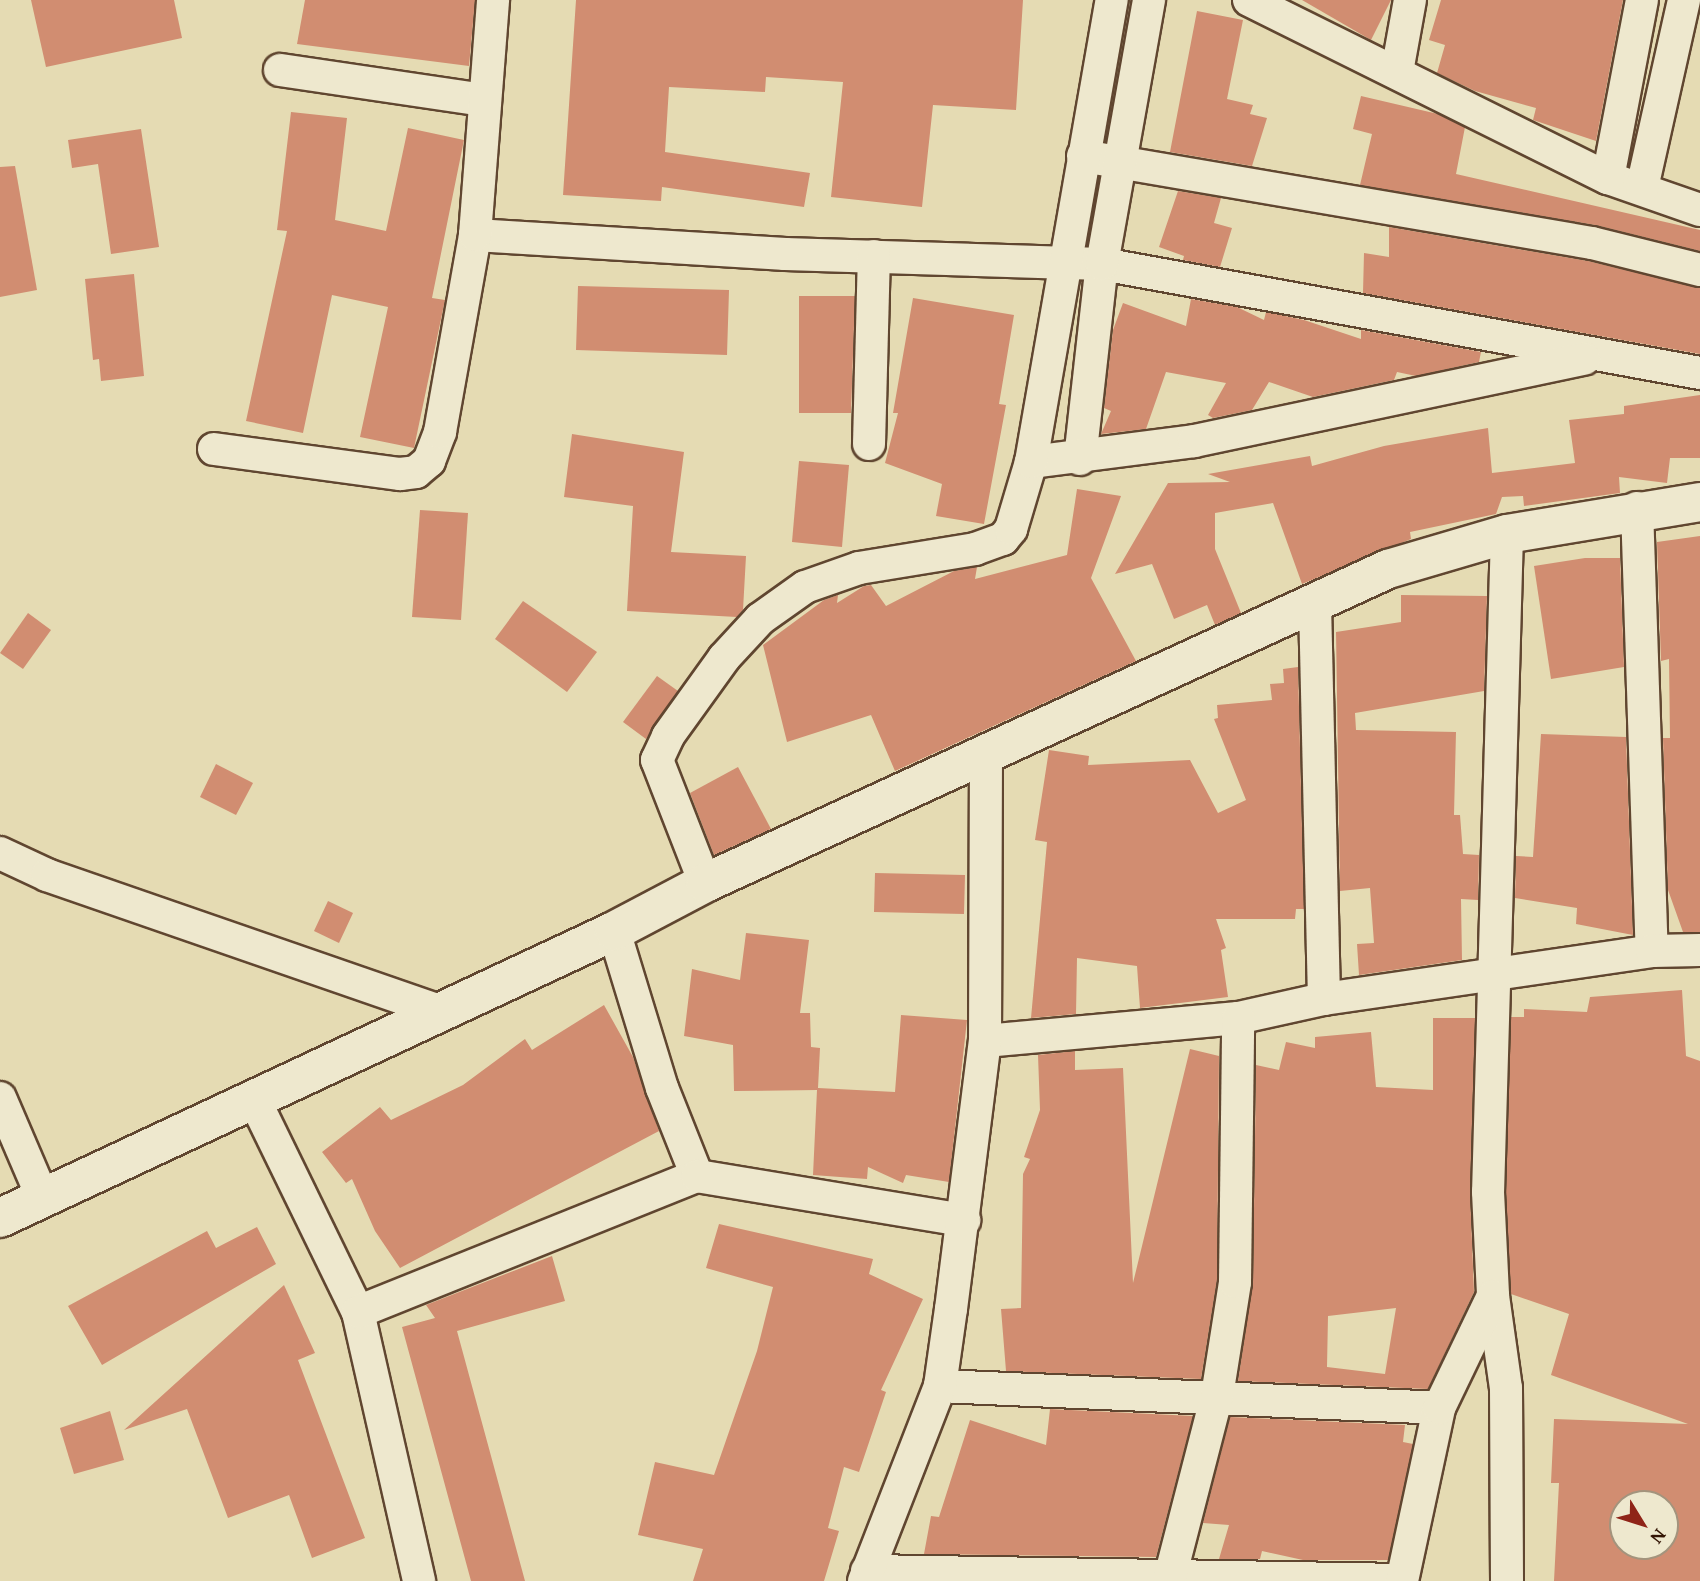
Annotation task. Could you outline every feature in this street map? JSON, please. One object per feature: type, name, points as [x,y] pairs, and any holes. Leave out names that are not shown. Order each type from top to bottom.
[{"type":"street","points":[[214,449],[400,474],[425,468],[440,432],[475,235],[493,0]]},
{"type":"street","points":[[705,883],[657,760],[724,658],[760,619],[825,578],[1003,539],[1014,521],[1031,462],[1064,259],[1112,0]]},
{"type":"street","points":[[1080,459],[1102,264],[1149,0]]},
{"type":"street","points":[[1249,0],[1608,178],[1700,210]]},
{"type":"street","points":[[1397,72],[1410,0]]},
{"type":"street","points":[[1608,178],[1642,0]]},
{"type":"street","points":[[1642,188],[1684,0]]},
{"type":"street","points":[[280,70],[484,100]]},
{"type":"street","points":[[1083,156],[1592,243],[1700,270]]},
{"type":"street","points":[[475,235],[874,256],[1064,259],[1596,357],[1700,373]]},
{"type":"street","points":[[869,444],[874,256]]},
{"type":"street","points":[[1031,462],[1080,459],[1409,400],[1596,357]]},
{"type":"street","points":[[0,1218],[436,1010],[614,931],[705,883],[1388,569],[1507,534],[1637,508],[1700,502]]},
{"type":"street","points":[[1637,508],[1652,951]]},
{"type":"street","points":[[1507,534],[1488,1192],[1493,1296],[1506,1388],[1507,1581]]},
{"type":"street","points":[[1315,603],[1324,999]]},
{"type":"street","points":[[986,754],[985,1041],[964,1220],[940,1386],[866,1576],[1170,1581],[1402,1580],[1438,1408],[1493,1296]]},
{"type":"street","points":[[0,853],[47,875],[436,1010]]},
{"type":"street","points":[[614,931],[662,1088],[698,1176]]},
{"type":"street","points":[[985,1041],[1238,1018],[1324,999],[1652,951],[1700,950]]},
{"type":"street","points":[[1170,1581],[1217,1396],[1235,1282],[1238,1018]]},
{"type":"street","points":[[0,1098],[42,1196]]},
{"type":"street","points":[[254,1099],[358,1312],[419,1581]]},
{"type":"street","points":[[358,1312],[698,1176],[964,1220]]},
{"type":"street","points":[[940,1386],[1217,1396],[1438,1408]]},
{"type":"building","points":[[31,0],[174,0],[182,38],[46,67]]},
{"type":"building","points":[[305,0],[475,0],[469,66],[297,44]]},
{"type":"building","points":[[576,0],[1023,0],[1016,110],[933,105],[922,207],[831,197],[843,82],[766,77],[765,92],[669,87],[665,152],[810,173],[804,207],[662,187],[661,201],[563,195]]},
{"type":"building","points":[[1302,0],[1391,0],[1371,40]]},
{"type":"building","points":[[1441,0],[1623,0],[1596,141],[1533,120],[1536,108],[1475,91],[1437,73],[1445,45],[1429,40]]},
{"type":"building","points":[[1197,11],[1243,20],[1227,99],[1253,105],[1250,114],[1267,118],[1252,166],[1170,152]]},
{"type":"building","points":[[1361,96],[1438,114],[1465,127],[1456,174],[1700,230],[1700,251],[1595,225],[1360,185],[1372,134],[1353,129]]},
{"type":"building","points":[[291,112],[347,118],[335,220],[386,231],[408,128],[464,140],[432,298],[445,300],[414,448],[360,437],[388,307],[332,295],[303,433],[246,421],[287,231],[277,230]]},
{"type":"building","points":[[141,129],[159,247],[111,254],[98,164],[72,168],[68,140]]},
{"type":"building","points":[[15,166],[37,290],[0,297],[0,167]]},
{"type":"building","points":[[1178,191],[1221,198],[1214,223],[1232,228],[1220,267],[1183,260],[1184,256],[1159,247]]},
{"type":"building","points":[[1389,227],[1588,261],[1700,288],[1700,354],[1363,293],[1364,253],[1389,257]]},
{"type":"building","points":[[134,274],[144,376],[101,381],[99,359],[93,360],[85,279]]},
{"type":"building","points":[[578,286],[729,290],[727,355],[576,350]]},
{"type":"building","points":[[799,296],[855,296],[851,413],[799,413]]},
{"type":"building","points":[[913,298],[1014,315],[999,404],[1006,405],[984,524],[936,516],[942,484],[885,463],[898,413],[893,413]]},
{"type":"building","points":[[1191,299],[1237,307],[1264,320],[1266,312],[1304,320],[1361,339],[1361,330],[1481,352],[1479,362],[1416,376],[1397,372],[1394,380],[1313,397],[1269,382],[1252,410],[1213,418],[1208,415],[1226,383],[1166,372],[1146,429],[1101,434],[1111,411],[1104,408],[1113,330],[1123,303],[1186,326]]},
{"type":"building","points":[[1700,395],[1700,458],[1670,458],[1667,483],[1619,477],[1620,493],[1524,506],[1523,496],[1502,497],[1496,514],[1410,532],[1411,539],[1302,584],[1273,503],[1215,513],[1215,549],[1241,613],[1215,625],[1207,605],[1174,619],[1152,564],[1115,574],[1168,483],[1230,482],[1208,474],[1310,456],[1312,466],[1384,446],[1488,428],[1492,473],[1575,463],[1569,420],[1624,414],[1624,406]]},
{"type":"building","points":[[572,434],[684,452],[671,552],[746,556],[743,610],[737,617],[627,611],[633,506],[564,497]]},
{"type":"building","points":[[799,461],[849,465],[842,547],[792,542]]},
{"type":"building","points":[[1077,489],[1121,496],[1091,578],[1136,661],[895,771],[871,715],[787,742],[763,645],[824,600],[838,595],[837,603],[864,586],[871,585],[886,606],[954,571],[977,567],[975,579],[1067,555]]},
{"type":"building","points":[[420,510],[468,513],[461,620],[412,617]]},
{"type":"building","points":[[1700,536],[1700,932],[1683,932],[1668,890],[1663,738],[1670,738],[1669,659],[1661,661],[1657,542]]},
{"type":"building","points":[[1585,558],[1620,558],[1624,667],[1551,679],[1534,566]]},
{"type":"building","points":[[1401,595],[1487,596],[1484,691],[1355,713],[1356,730],[1456,732],[1454,815],[1460,815],[1463,854],[1479,855],[1478,900],[1461,899],[1462,960],[1359,975],[1357,944],[1374,943],[1370,888],[1340,891],[1336,632],[1401,622]]},
{"type":"building","points":[[523,601],[597,652],[567,692],[495,639]]},
{"type":"building","points":[[28,613],[51,630],[23,669],[0,653]]},
{"type":"building","points":[[1298,667],[1304,909],[1296,909],[1295,919],[1216,919],[1226,948],[1221,950],[1228,997],[1140,1008],[1137,966],[1077,958],[1076,1014],[1031,1018],[1047,842],[1035,840],[1049,750],[1089,756],[1088,765],[1190,760],[1218,813],[1246,800],[1214,719],[1218,718],[1217,705],[1272,700],[1270,684],[1284,683],[1283,669]]},
{"type":"building","points":[[657,676],[678,691],[646,739],[623,722]]},
{"type":"building","points":[[1541,734],[1626,737],[1633,935],[1576,924],[1577,908],[1515,898],[1516,856],[1533,857]]},
{"type":"building","points":[[216,764],[253,783],[236,815],[200,797]]},
{"type":"building","points":[[738,767],[771,829],[714,855],[690,793]]},
{"type":"building","points":[[875,873],[965,875],[964,914],[874,912]]},
{"type":"building","points":[[328,901],[353,913],[339,943],[314,931]]},
{"type":"building","points":[[746,933],[809,940],[800,1013],[810,1013],[811,1047],[820,1048],[818,1088],[895,1092],[901,1015],[967,1020],[949,1182],[906,1175],[903,1183],[868,1167],[867,1179],[813,1175],[817,1090],[734,1091],[733,1045],[684,1036],[692,969],[740,980]]},
{"type":"building","points":[[1682,990],[1686,1056],[1700,1061],[1700,1581],[1554,1581],[1559,1483],[1551,1483],[1554,1419],[1688,1424],[1551,1375],[1569,1314],[1511,1294],[1506,1192],[1511,1017],[1524,1017],[1524,1009],[1587,1012],[1590,997]]},
{"type":"building","points":[[604,1005],[633,1057],[659,1131],[400,1268],[375,1231],[352,1179],[346,1183],[322,1152],[380,1107],[391,1120],[463,1085],[525,1039],[532,1050]]},
{"type":"building","points":[[1433,1018],[1475,1018],[1470,1191],[1474,1292],[1428,1389],[1238,1381],[1253,1282],[1256,1065],[1279,1070],[1286,1042],[1315,1048],[1315,1037],[1371,1032],[1376,1087],[1433,1090]],"holes":[[[1396,1308],[1385,1374],[1327,1367],[1328,1316]]]},
{"type":"building","points":[[1190,1049],[1219,1056],[1217,1280],[1201,1379],[1006,1371],[1001,1309],[1021,1308],[1023,1174],[1030,1159],[1024,1157],[1040,1110],[1038,1055],[1075,1051],[1075,1070],[1123,1068],[1133,1283]]},
{"type":"building","points":[[719,1224],[873,1259],[869,1274],[923,1299],[881,1390],[886,1392],[859,1472],[844,1467],[828,1528],[839,1531],[824,1581],[693,1581],[703,1549],[638,1535],[655,1462],[714,1475],[757,1351],[773,1287],[706,1268]]},
{"type":"building","points":[[257,1227],[276,1264],[102,1365],[68,1306],[207,1231],[216,1248]]},
{"type":"building","points":[[552,1256],[565,1301],[457,1331],[525,1581],[471,1581],[402,1327],[435,1318],[426,1305]]},
{"type":"building","points":[[284,1285],[315,1353],[298,1360],[365,1538],[312,1558],[289,1495],[228,1518],[187,1409],[124,1430]]},
{"type":"building","points":[[1050,1409],[1193,1416],[1156,1557],[924,1554],[931,1516],[939,1517],[970,1420],[1046,1445]]},
{"type":"building","points":[[110,1411],[124,1460],[74,1474],[60,1428]]},
{"type":"building","points":[[1230,1417],[1405,1425],[1403,1442],[1413,1444],[1388,1560],[1303,1560],[1262,1551],[1260,1559],[1219,1559],[1229,1525],[1203,1523]]}]
